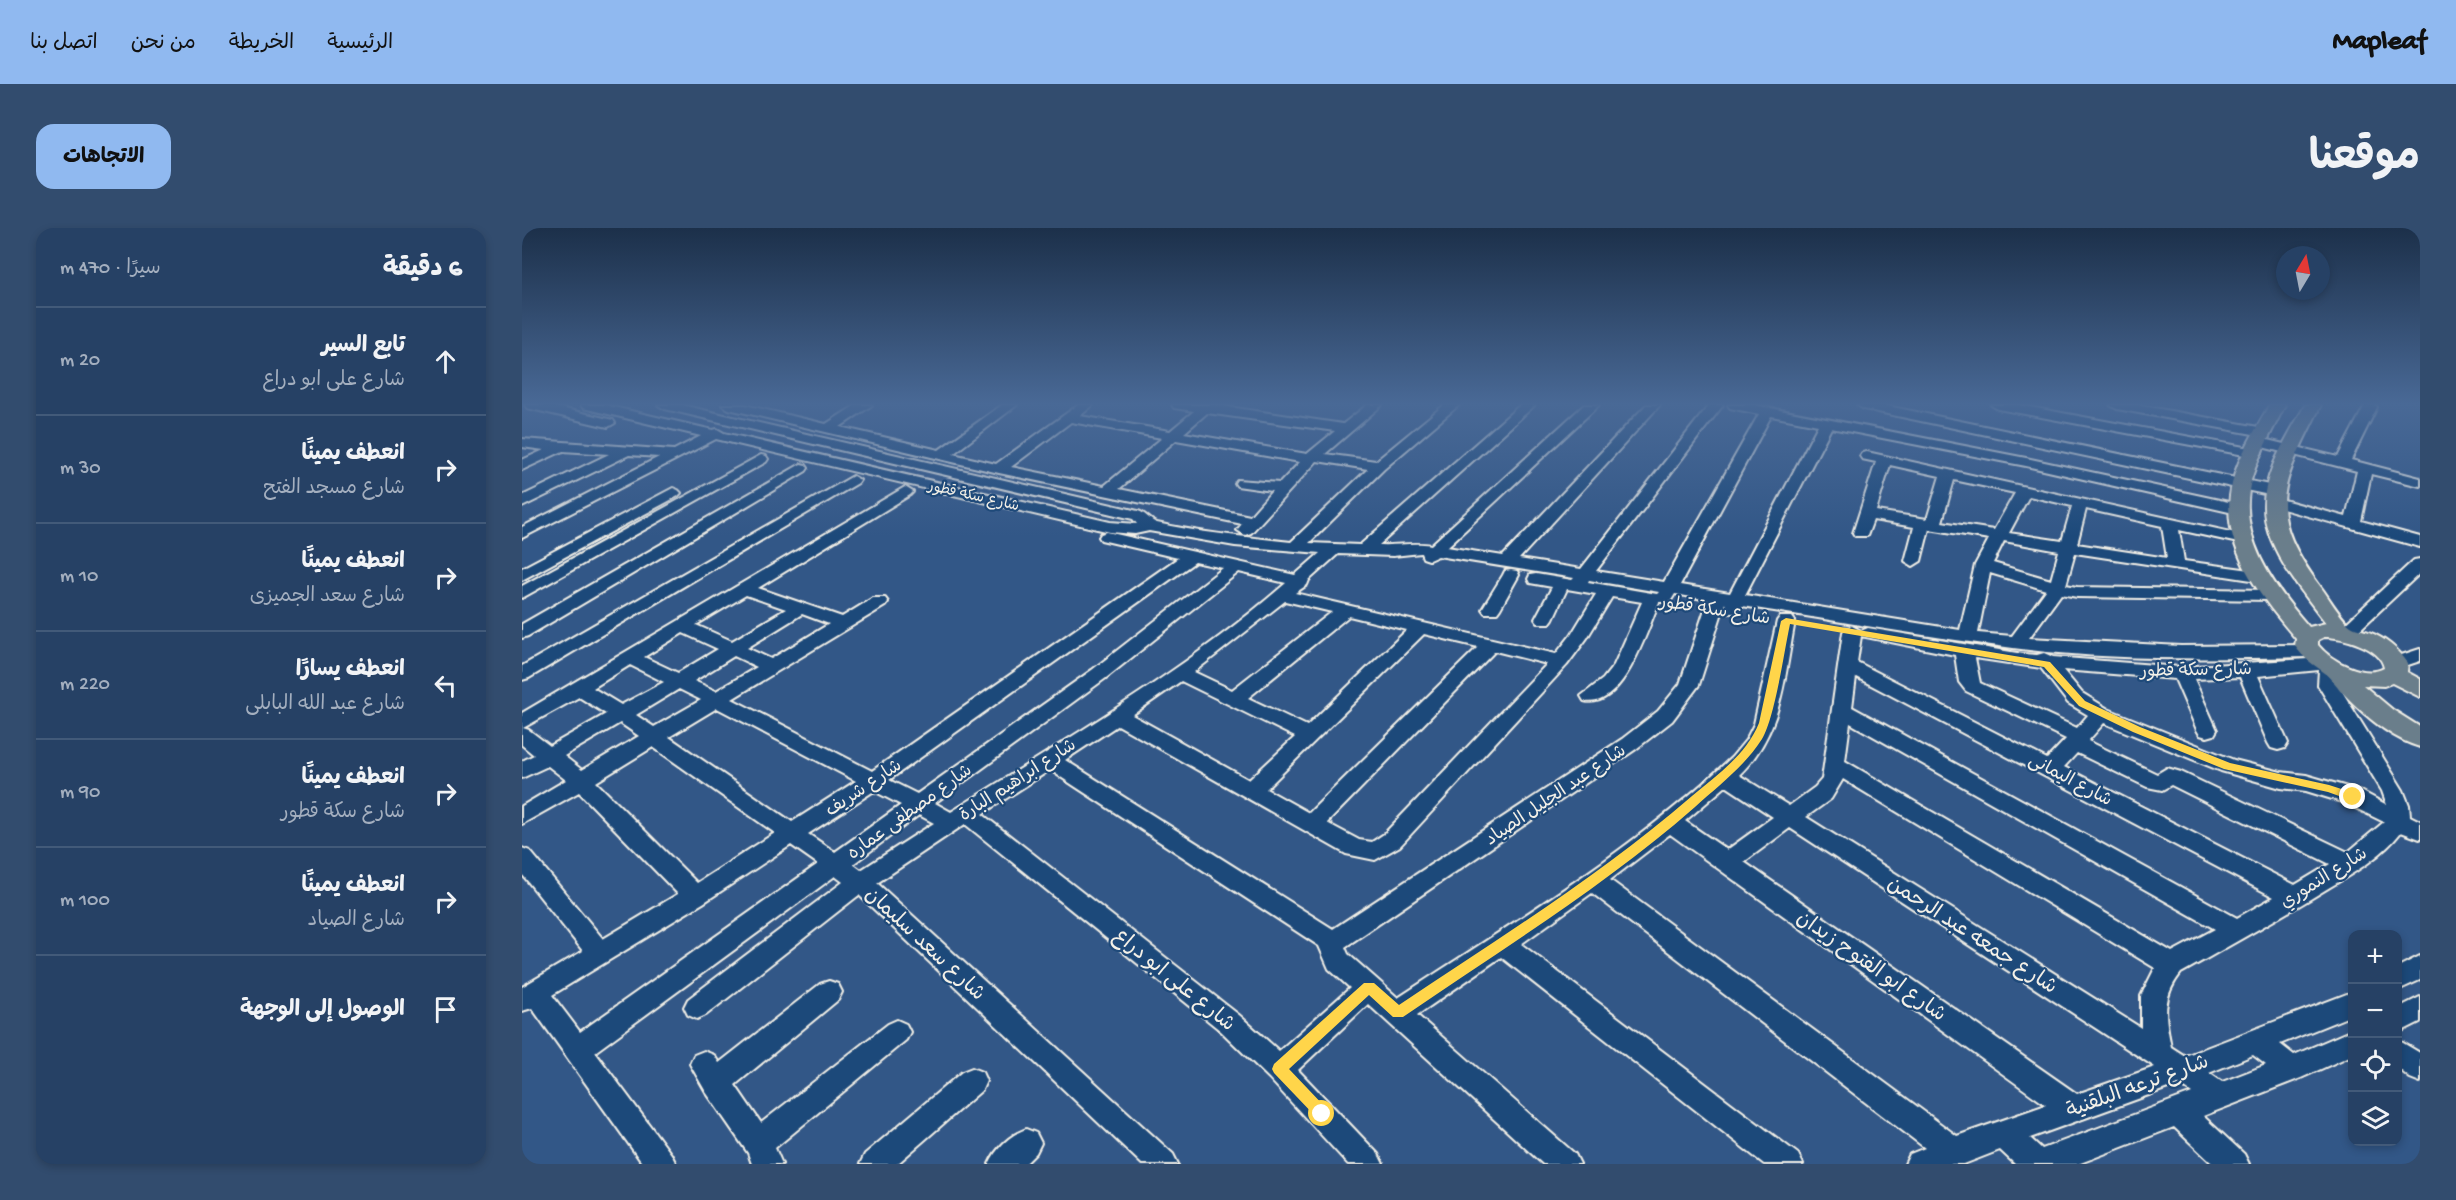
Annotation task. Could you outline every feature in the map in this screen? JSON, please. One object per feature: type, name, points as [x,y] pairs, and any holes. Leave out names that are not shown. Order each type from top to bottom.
[{"type":"main road","points":[[2257,449],[2241,483],[2238,509],[2242,539],[2258,576],[2270,595],[2321,657],[2349,686],[2369,705],[2420,738]]},
{"type":"main road","points":[[2290,450],[2274,496],[2283,545],[2346,632]]},
{"type":"main road","points":[[2321,657],[2320,630],[2346,632],[2379,645],[2395,668],[2420,689]]},
{"type":"main road","points":[[2321,657],[2370,678],[2380,678],[2395,668]]},
{"type":"street","points":[[522,466],[558,449]]},
{"type":"street","points":[[583,449],[676,454]]},
{"type":"street","points":[[522,532],[687,449]]},
{"type":"street","points":[[716,449],[1300,581]]},
{"type":"street","name":"شارع سكة قطور","points":[[777,449],[1110,527],[1135,529],[1149,526],[1239,541],[1295,547],[1393,551],[1403,556],[1429,555],[1661,596]]},
{"type":"street","name":"شارع سكة قطور","points":[[847,449],[1138,516],[1149,526]]},
{"type":"street","points":[[914,449],[1106,492],[1253,521]]},
{"type":"street","points":[[942,455],[951,449]]},
{"type":"street","points":[[999,469],[1027,449]]},
{"type":"street","points":[[1106,492],[1158,449]]},
{"type":"street","points":[[1257,449],[1379,466]]},
{"type":"street","name":"شارع مصطفى عماره","points":[[577,1050],[1099,674],[1230,565],[1239,541],[1253,521],[1322,449]]},
{"type":"street","points":[[1295,547],[1400,449]]},
{"type":"street","points":[[1365,549],[1479,449]]},
{"type":"street","points":[[1429,555],[1545,449]]},
{"type":"street","points":[[1491,609],[1509,568],[1614,449]]},
{"type":"street","points":[[1544,620],[1681,449]]},
{"type":"street","points":[[1591,696],[1610,683],[1623,668],[1661,596],[1746,449]]},
{"type":"street","name":"شارع عبد الجليل الصياد","points":[[1332,943],[1639,737],[1665,716],[1689,685],[1725,604],[1812,449]]},
{"type":"street","points":[[1959,449],[2238,509]]},
{"type":"street","points":[[2075,449],[2241,483],[2352,524],[2420,542]]},
{"type":"street","points":[[2343,463],[2350,449]]},
{"type":"street","points":[[522,502],[629,450]]},
{"type":"street","points":[[2290,450],[2420,482]]},
{"type":"street","points":[[522,575],[743,455]]},
{"type":"street","points":[[1867,456],[2242,539]]},
{"type":"street","points":[[522,593],[761,459]]},
{"type":"street","points":[[1861,533],[1884,460]]},
{"type":"street","points":[[522,632],[801,468]]},
{"type":"street","points":[[2352,524],[2365,468]]},
{"type":"street","points":[[1913,561],[1948,474]]},
{"type":"street","points":[[522,674],[853,480]]},
{"type":"street","points":[[1242,483],[1284,488]]},
{"type":"street","points":[[2024,491],[1983,565],[1966,644],[1969,682],[1973,687],[2152,781],[2160,782],[2166,777],[2173,777],[2252,824],[2349,863]]},
{"type":"street","points":[[522,722],[904,492]]},
{"type":"street","points":[[2080,503],[2057,588],[2026,645],[2047,664],[2074,698],[2101,714],[2228,766],[2329,789],[2353,797],[2420,831]]},
{"type":"street","points":[[1867,514],[2176,565],[2258,576]]},
{"type":"street","points":[[2170,523],[2176,565]]},
{"type":"street","name":"شارع ابراهيم البارة","points":[[697,1007],[861,882],[1180,673],[1300,581],[1335,548]]},
{"type":"street","name":"شارع شريف","points":[[529,996],[793,834],[874,780],[1192,556]]},
{"type":"street","points":[[2346,632],[2420,564]]},
{"type":"street","points":[[1983,565],[2057,588],[2092,592],[2270,595]]},
{"type":"street","name":"شارع سكة قطور","points":[[1509,568],[1575,581],[1607,591],[1725,604],[1966,644],[2047,664],[2182,673],[2246,669],[2321,657]]},
{"type":"street","points":[[746,589],[843,623]]},
{"type":"street","points":[[1116,715],[1354,848],[1375,850],[1392,840],[1560,662],[1607,591]]},
{"type":"street","points":[[1282,595],[1560,662]]},
{"type":"street","points":[[522,816],[879,602]]},
{"type":"street","name":"شارع سكة قطور","points":[[1725,604],[1786,621],[1852,632],[1966,644],[2321,657]]},
{"type":"street","points":[[522,771],[800,608]]},
{"type":"street","points":[[1234,699],[1346,610]]},
{"type":"street","points":[[1398,1013],[1593,881],[1670,822],[1724,776],[1749,751],[1764,723],[1786,621]]},
{"type":"street","points":[[683,626],[771,666]]},
{"type":"street","points":[[1252,790],[1420,628]]},
{"type":"street","points":[[1727,862],[1828,787],[1835,765],[1852,632]]},
{"type":"street","points":[[1312,824],[1491,645]]},
{"type":"street","points":[[2395,668],[2420,655]]},
{"type":"street","points":[[2321,657],[2328,685],[2392,790],[2398,805],[2399,819]]},
{"type":"street","name":"شارع على ابو دراع","points":[[630,658],[716,699],[919,805],[958,818],[1182,983],[1230,1023],[1279,1069],[1368,1164]]},
{"type":"street","name":"شارع اليمانى","points":[[1848,665],[2051,768],[2294,896]]},
{"type":"street","points":[[2246,669],[2278,743]]},
{"type":"street","points":[[1180,673],[1309,735]]},
{"type":"street","points":[[2182,673],[2207,730]]},
{"type":"street","name":"شارع سعد سليمان","points":[[579,688],[621,714],[861,882],[1163,1164]]},
{"type":"street","points":[[1842,710],[2236,929]]},
{"type":"street","points":[[2051,768],[2101,714]]},
{"type":"street","points":[[522,735],[581,780],[695,896]]},
{"type":"street","points":[[1049,759],[1332,943],[1338,961],[1565,1164]]},
{"type":"street","points":[[1835,765],[2172,965]]},
{"type":"street","name":"شارع جمعه عبد الرحمن","points":[[1724,776],[2159,1053],[2219,1096]]},
{"type":"street","name":"شارع النموري","points":[[2159,1053],[2151,1008],[2154,992],[2161,977],[2172,965],[2332,876],[2387,836],[2399,819]]},
{"type":"street","name":"شارع ابو الفتوح زيدان","points":[[1670,822],[2073,1108]]},
{"type":"street","points":[[522,857],[600,954]]},
{"type":"street","points":[[1593,881],[1956,1153]]},
{"type":"street","points":[[1501,943],[1788,1164]]},
{"type":"street","points":[[1279,1069],[1369,987]]},
{"type":"street","points":[[828,992],[710,1073],[763,1154],[897,1032]]},
{"type":"street","points":[[529,996],[577,1050],[661,1164]]},
{"type":"street","name":"شارع ترعه البلقنية","points":[[1920,1164],[1956,1153],[2073,1108],[2182,1070],[2348,1005]]},
{"type":"street","points":[[2402,1018],[2420,1009]]},
{"type":"street","points":[[2257,1041],[2291,1069]]},
{"type":"street","name":"شارع ترعه البلقنية","points":[[2038,1164],[2291,1069],[2348,1044]]},
{"type":"street","points":[[2402,1056],[2420,1069]]},
{"type":"street","points":[[875,1164],[972,1081]]},
{"type":"street","points":[[2178,1111],[2234,1164]]},
{"type":"street","points":[[2004,1134],[2038,1164]]},
{"type":"street","points":[[1004,1164],[1026,1143]]},
{"type":"route","points":[[1322,1114],[1279,1069],[1369,987],[1398,1013],[1593,881],[1670,822],[1738,763],[1749,751],[1764,723],[1786,621],[2047,664],[2074,698],[2082,704],[2137,729],[2228,766],[2281,780],[2306,783],[2353,797]]}]
